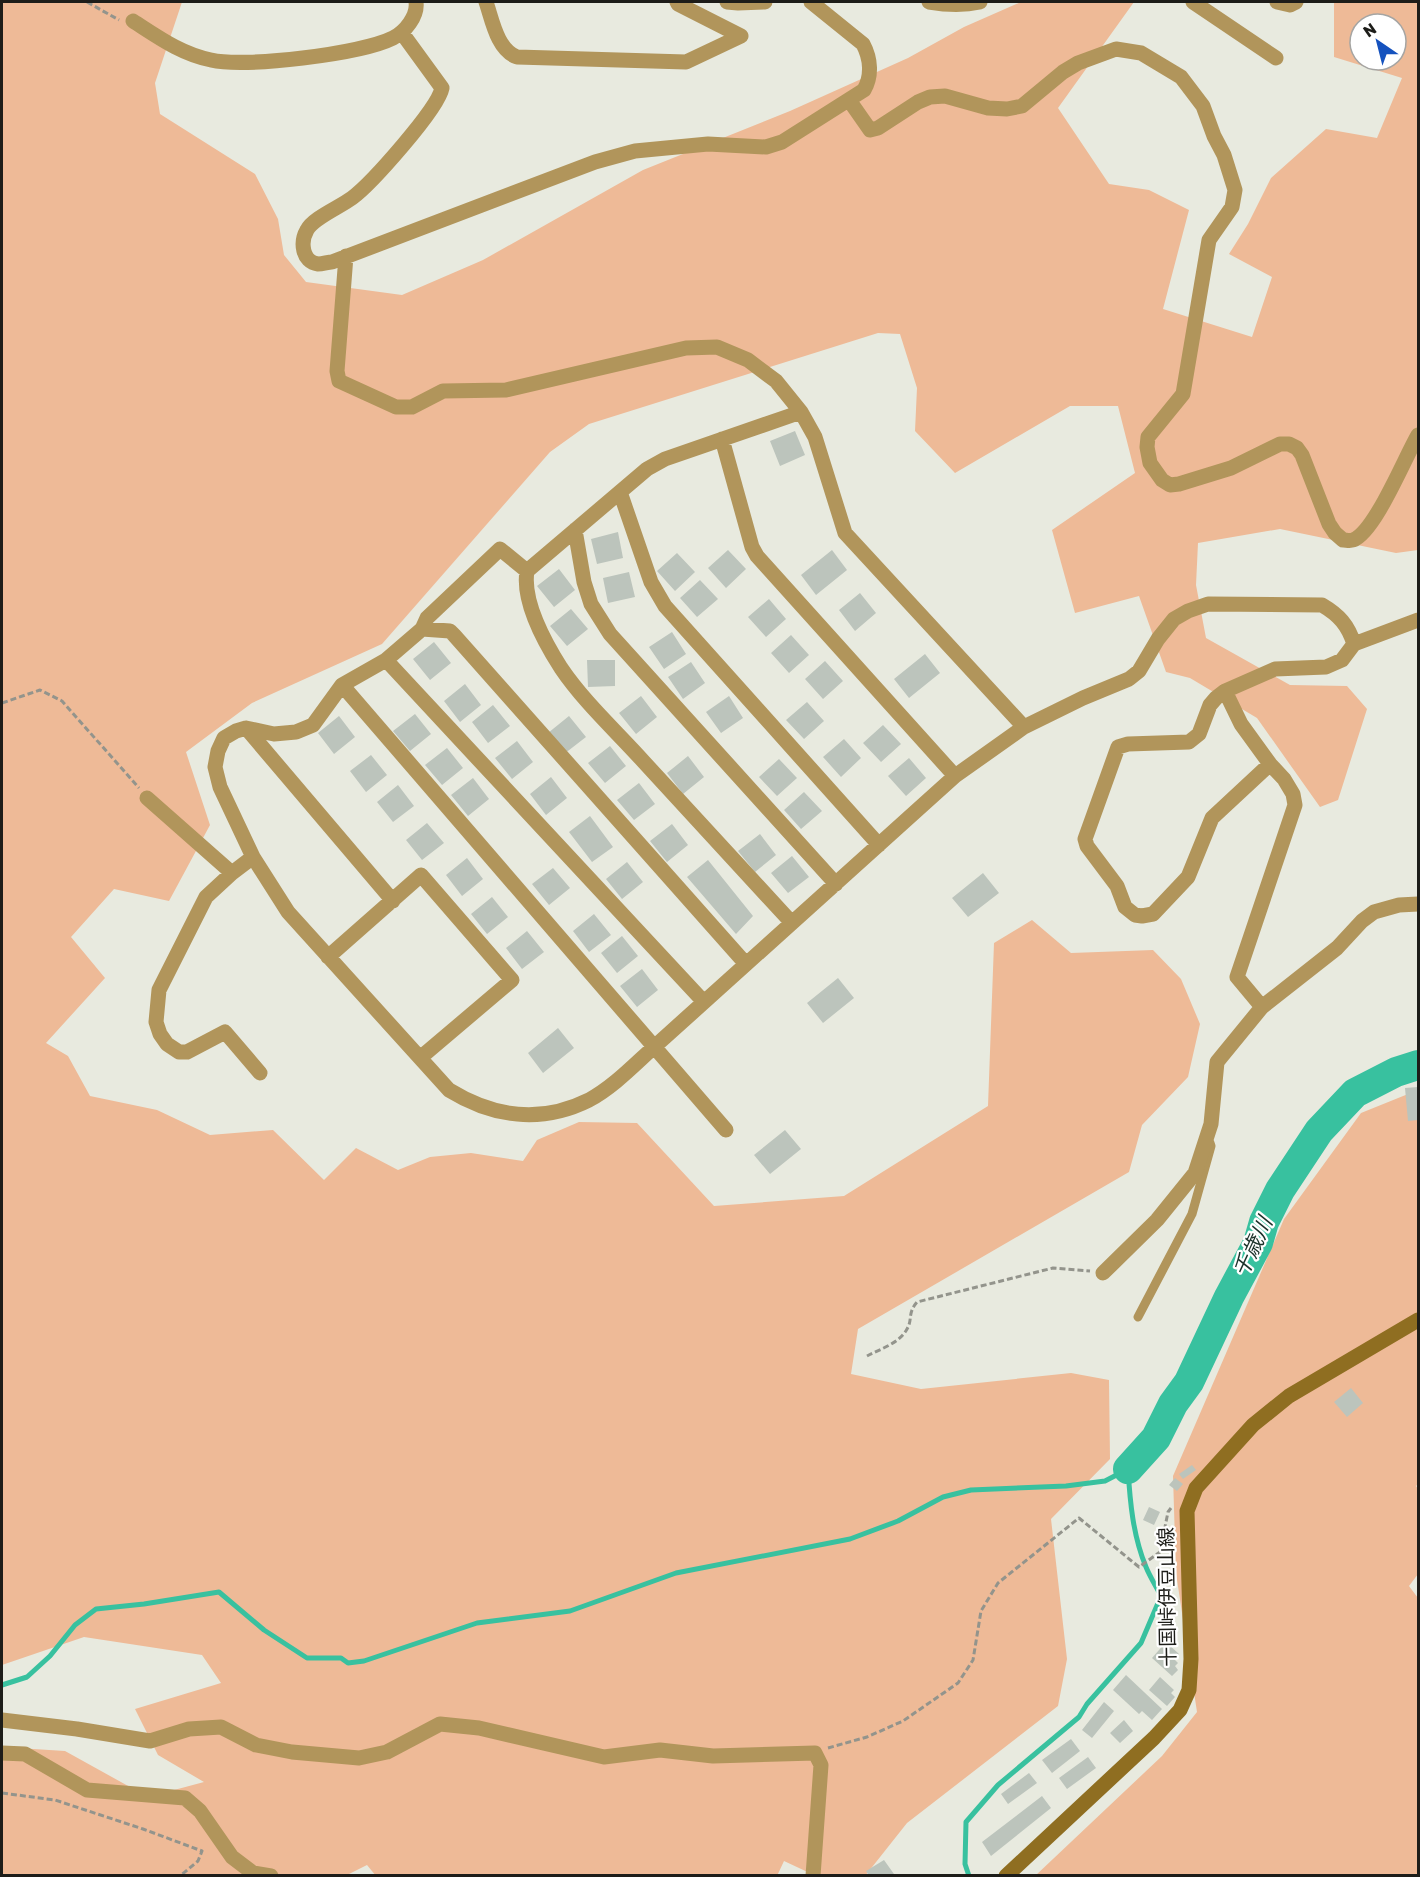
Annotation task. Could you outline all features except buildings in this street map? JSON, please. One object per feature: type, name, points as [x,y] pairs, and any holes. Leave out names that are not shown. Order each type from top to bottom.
[{"type":"main road","name":"十国峠伊豆山線","points":[[1006,1875],[1154,1738],[1180,1710],[1189,1690],[1191,1659],[1187,1511],[1196,1488],[1254,1425],[1289,1396],[1419,1320]]},
{"type":"street","points":[[133,21],[182,51],[208,60],[226,63],[353,50],[391,39],[402,33],[416,12],[416,2]]},
{"type":"street","points":[[486,2],[502,43],[511,54],[517,57],[686,62],[741,36],[676,2]]},
{"type":"street","points":[[727,2],[765,2]]},
{"type":"street","points":[[402,33],[442,88],[441,94],[434,106],[370,182],[353,197],[310,225],[304,239],[303,252],[316,264],[345,261],[595,162],[635,151],[708,144],[766,147],[782,142],[864,90],[868,83],[870,65],[868,53],[863,44],[811,2]]},
{"type":"street","points":[[929,2],[947,5],[980,2]]},
{"type":"street","points":[[1193,2],[1276,58]]},
{"type":"street","points":[[1277,2],[1290,5],[1296,2]]},
{"type":"street","points":[[849,100],[870,130],[878,128],[918,102],[930,97],[945,96],[988,108],[1006,109],[1022,106],[1063,72],[1078,63],[1116,49],[1141,53],[1169,69],[1181,77],[1203,106],[1224,155],[1235,190],[1232,207],[1209,240],[1183,394],[1148,437],[1150,463],[1162,480],[1170,485],[1179,484],[1231,468],[1280,444],[1289,444],[1297,448],[1302,455],[1329,524],[1343,540],[1353,540],[1365,530],[1377,513],[1419,435]]},
{"type":"street","points":[[345,261],[337,371],[339,381],[396,407],[412,407],[443,391],[506,390],[686,348],[717,347],[748,360],[776,381],[801,412],[815,437],[845,534],[1024,727]]},
{"type":"street","points":[[792,923],[598,712],[562,668],[536,621],[525,583],[527,571],[647,469],[665,459],[801,412]]},
{"type":"street","points":[[722,439],[752,546],[757,556],[955,776]]},
{"type":"street","points":[[620,492],[651,582],[665,606],[879,845]]},
{"type":"street","points":[[575,530],[584,582],[591,603],[610,634],[836,884]]},
{"type":"street","points":[[527,571],[500,549],[427,618],[422,628],[386,660],[342,685],[313,725],[296,732],[274,734],[246,728],[224,738],[218,751],[215,767],[220,787],[253,857],[288,912],[449,1090],[471,1103],[492,1110],[524,1115],[560,1112],[590,1099],[619,1078],[955,776],[1024,727],[1083,698],[1129,680],[1139,671],[1158,639],[1174,619],[1188,611],[1208,604],[1322,605],[1335,612],[1348,626],[1354,644]]},
{"type":"street","points":[[1270,764],[1212,818],[1191,872],[1160,909],[1153,914],[1143,916],[1130,912],[1121,902],[1117,886],[1087,846],[1085,839],[1118,747],[1128,744],[1190,742],[1199,734],[1210,705],[1226,691],[1275,669],[1326,667],[1342,660],[1354,644],[1419,620]]},
{"type":"street","points":[[422,628],[450,631],[454,635],[746,964]]},
{"type":"street","points":[[386,660],[704,1002]]},
{"type":"street","points":[[342,685],[726,1130]]},
{"type":"street","points":[[1226,691],[1241,724],[1270,764],[1284,778],[1293,794],[1295,805],[1237,977],[1262,1007]]},
{"type":"street","points":[[246,728],[393,901]]},
{"type":"street","points":[[147,798],[232,873]]},
{"type":"street","points":[[253,857],[206,897],[159,990],[156,1022],[167,1044],[179,1052],[187,1052],[225,1032],[260,1073]]},
{"type":"street","points":[[328,957],[421,876],[512,980],[420,1058]]},
{"type":"street","points":[[1103,1273],[1157,1220],[1195,1173],[1210,1124],[1217,1062],[1262,1007],[1337,948],[1362,921],[1374,912],[1399,905],[1419,904]]},
{"type":"street","points":[[2,1720],[150,1741],[189,1729],[220,1727],[256,1745],[292,1752],[359,1758],[387,1752],[440,1724],[479,1728],[604,1757],[660,1750],[713,1756],[815,1753],[821,1765],[813,1875]]},
{"type":"street","points":[[2,1753],[25,1754],[87,1790],[185,1798],[200,1811],[232,1857],[253,1873],[271,1875]]},
{"type":"lane","points":[[1138,1317],[1192,1214],[1211,1146],[1207,1135]]},
{"type":"path","points":[[87,2],[133,29],[133,21]]},
{"type":"path","points":[[2,703],[40,690],[62,701],[147,798]]},
{"type":"path","points":[[867,1356],[898,1340],[908,1329],[910,1310],[917,1302],[1053,1268],[1103,1273]]},
{"type":"path","points":[[815,1753],[867,1737],[903,1721],[958,1683],[973,1660],[981,1611],[998,1583],[1079,1518],[1139,1567],[1160,1552],[1168,1512],[1175,1503]]},
{"type":"path","points":[[2,1793],[55,1800],[143,1828],[202,1851],[198,1861],[180,1875]]},
{"type":"shaded area","points":[[2,2],[182,2],[155,83],[160,114],[255,174],[278,219],[284,255],[306,282],[402,295],[483,260],[643,170],[790,111],[908,58],[964,27],[1021,2],[1134,2],[1058,108],[1109,184],[1149,190],[1189,210],[1163,309],[1252,337],[1272,277],[1229,254],[1248,224],[1271,178],[1326,129],[1377,138],[1402,78],[1383,72],[1408,72],[1408,12],[1348,12],[1348,61],[1334,57],[1334,2],[1418,2],[1418,550],[1396,553],[1280,529],[1198,543],[1196,585],[1206,638],[1290,685],[1347,686],[1367,709],[1338,800],[1320,807],[1257,718],[1190,678],[1166,672],[1139,596],[1075,613],[1052,530],[1135,473],[1118,406],[1070,406],[955,473],[915,431],[917,388],[900,334],[878,333],[589,424],[550,452],[382,644],[252,703],[186,752],[210,825],[169,901],[114,889],[71,937],[105,978],[46,1043],[68,1056],[90,1096],[157,1110],[210,1135],[273,1130],[324,1180],[356,1148],[398,1170],[430,1157],[471,1153],[523,1161],[537,1140],[579,1122],[637,1123],[714,1206],[844,1196],[988,1106],[994,943],[1032,920],[1071,953],[1153,950],[1181,979],[1200,1024],[1188,1077],[1142,1125],[1129,1172],[858,1329],[851,1374],[921,1389],[1071,1373],[1109,1380],[1110,1459],[1051,1519],[1067,1659],[1058,1706],[907,1823],[865,1876],[814,1875],[784,1861],[777,1876],[376,1876],[367,1865],[345,1876],[2,1875],[2,1747],[65,1751],[148,1797],[204,1782],[158,1755],[135,1709],[221,1683],[202,1655],[84,1637],[2,1665]]},
{"type":"shaded area","points":[[1418,1090],[1418,1484],[1416,1486],[1418,1489],[1418,1574],[1409,1586],[1418,1598],[1418,1875],[1035,1876],[1162,1756],[1197,1712],[1176,1573],[1173,1476],[1284,1219],[1361,1113]]},
{"type":"waterway","name":"千歳川","points":[[1128,1469],[1156,1438],[1173,1404],[1189,1382],[1229,1297],[1258,1243],[1264,1222],[1280,1190],[1319,1131],[1355,1093],[1396,1072],[1418,1065]]},
{"type":"waterway","points":[[2,1685],[27,1677],[50,1656],[75,1625],[96,1609],[219,1592],[264,1630],[307,1658],[341,1658],[348,1663],[364,1661],[477,1623],[570,1611],[676,1573],[850,1539],[898,1521],[943,1497],[971,1490],[1066,1486],[1105,1481],[1128,1469],[1131,1506],[1138,1543],[1148,1571],[1161,1596],[1141,1643],[1087,1704],[1079,1717],[998,1785],[966,1822],[965,1864],[969,1876]]}]
